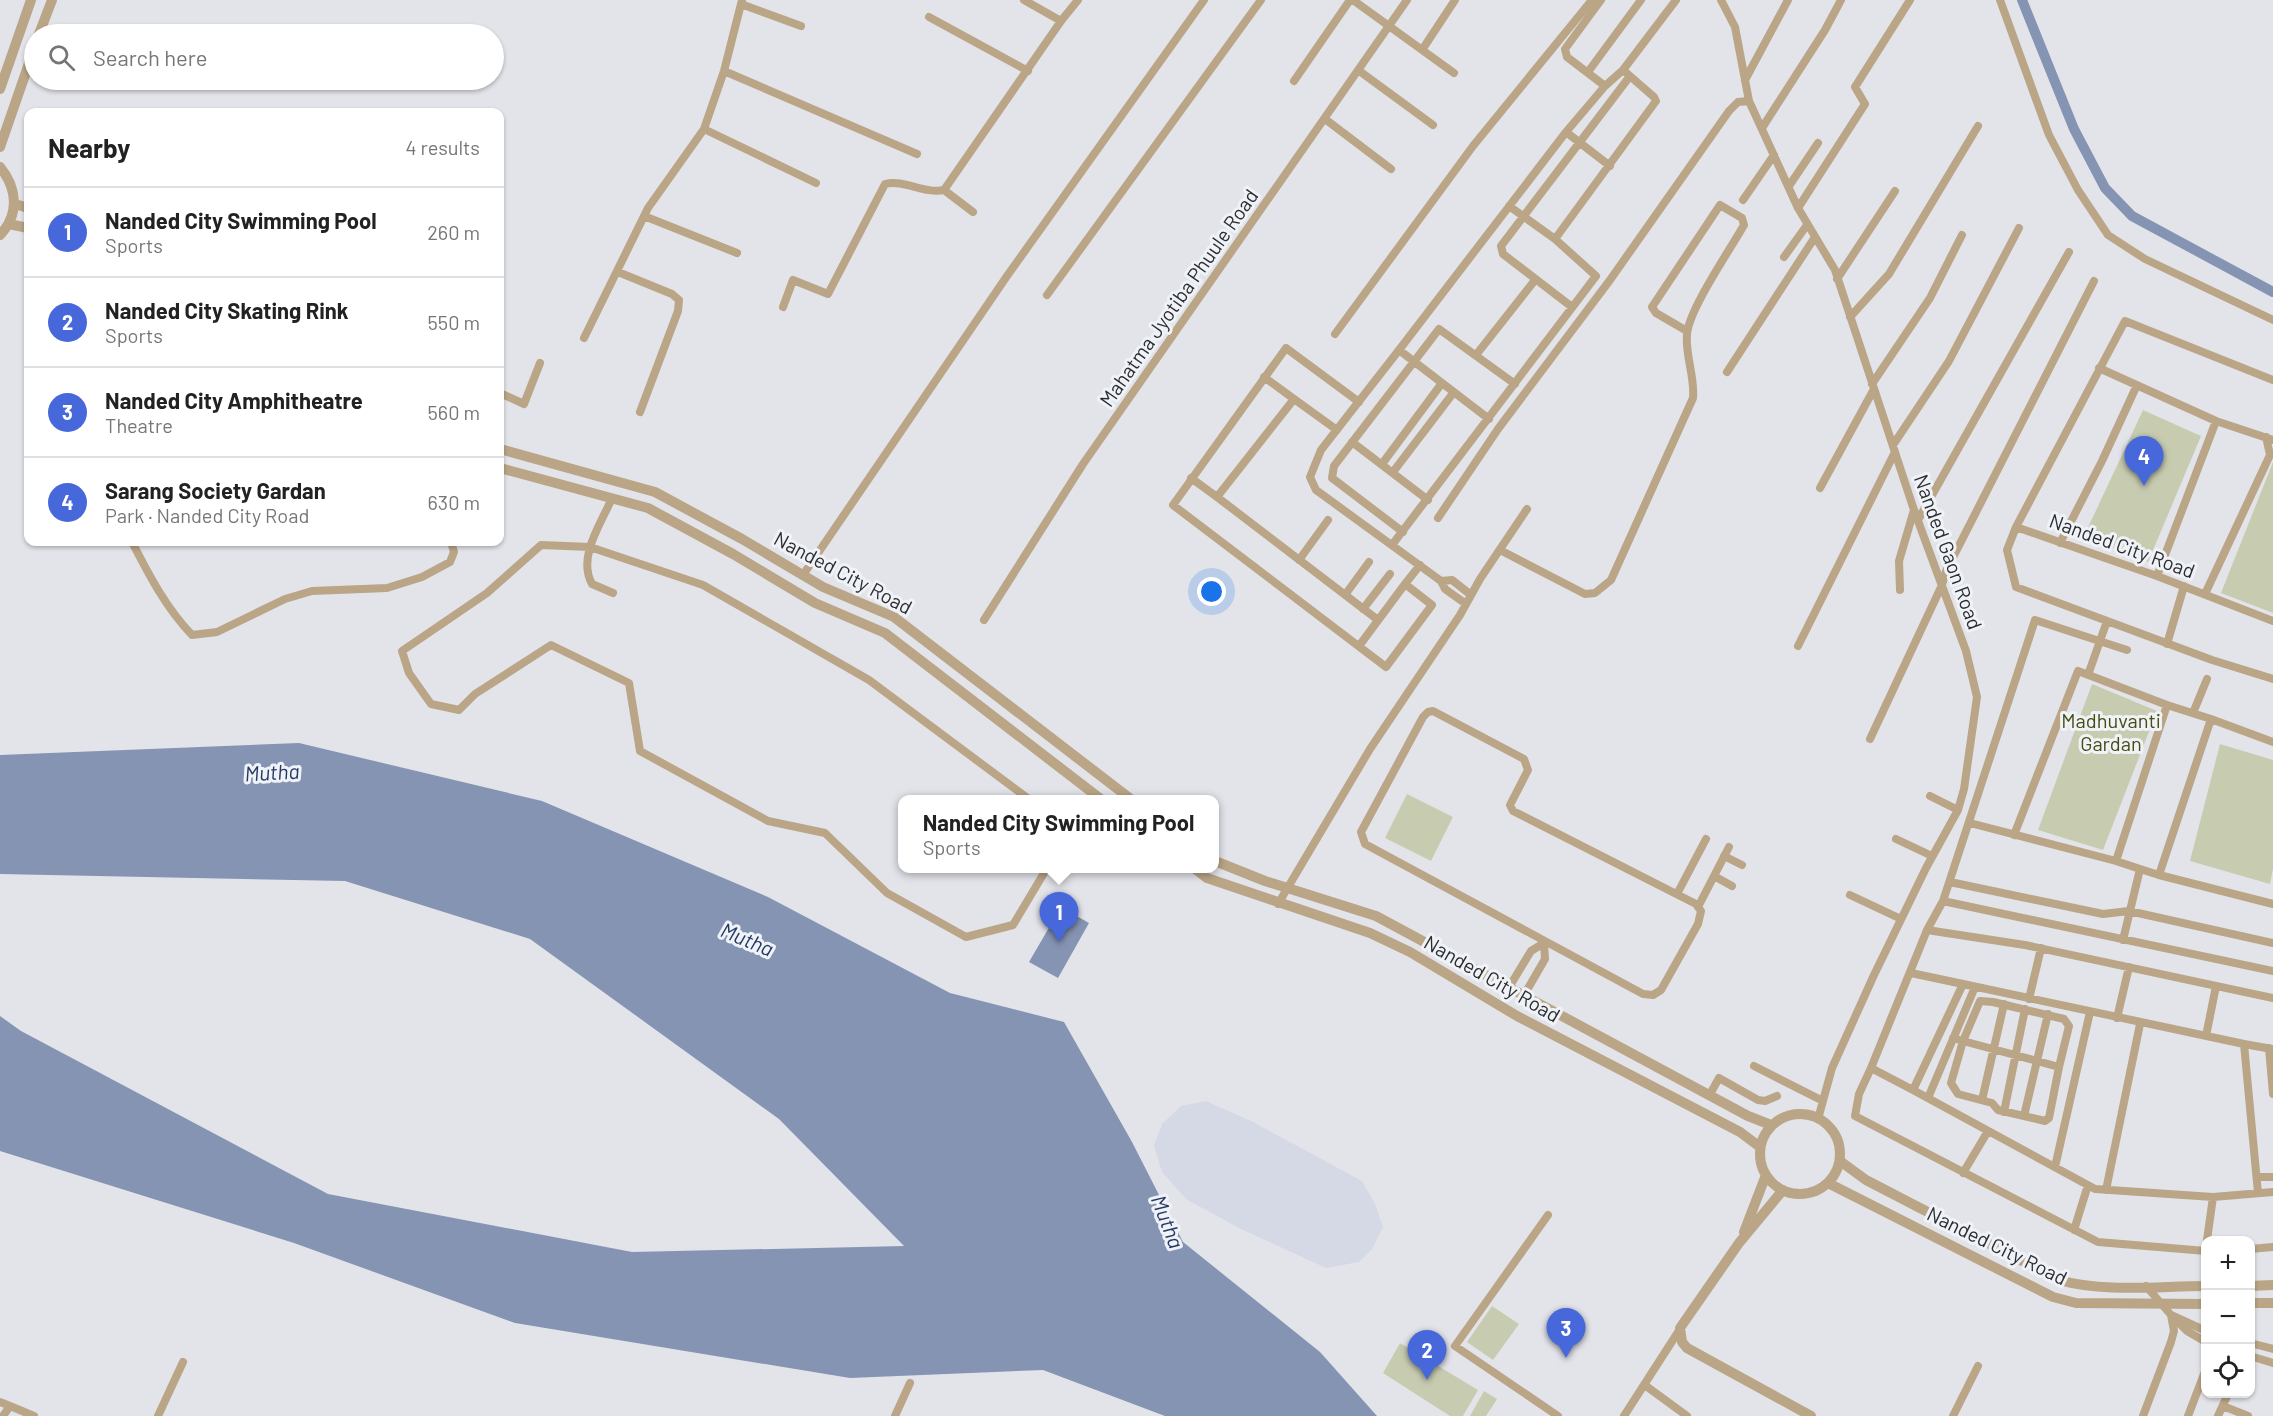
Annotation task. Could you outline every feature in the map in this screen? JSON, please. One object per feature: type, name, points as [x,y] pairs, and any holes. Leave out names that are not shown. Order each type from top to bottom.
[{"type":"street","points":[[0,89],[32,0]]},
{"type":"street","points":[[43,24],[52,0]]},
{"type":"street","points":[[1024,0],[1061,21]]},
{"type":"street","points":[[783,306],[793,280],[828,294],[885,184],[896,183],[932,192],[944,190],[1078,0]]},
{"type":"street","points":[[803,575],[1007,276],[1204,0]]},
{"type":"street","points":[[1047,295],[1262,0]]},
{"type":"street","points":[[1294,81],[1351,0],[1454,73]]},
{"type":"street","name":"Mahatma Jyotiba Phuule Road","points":[[984,620],[1083,464],[1407,0]]},
{"type":"street","points":[[1422,50],[1455,0]]},
{"type":"street","points":[[1335,334],[1473,146],[1592,0]]},
{"type":"street","points":[[1601,0],[1565,49],[1567,57],[1605,86]]},
{"type":"street","points":[[1588,72],[1641,0]]},
{"type":"street","points":[[1466,604],[1445,589],[1441,581],[1311,484],[1310,477],[1321,450],[1566,132],[1605,86],[1623,70],[1676,0]]},
{"type":"street","name":"Nanded Gaon Road","points":[[1720,0],[1735,27],[1749,101],[1798,208],[1838,279],[1914,510],[1966,651],[1977,697],[1964,789],[1958,810],[1901,919],[1832,1068],[1818,1119]]},
{"type":"street","points":[[1745,80],[1788,0]]},
{"type":"street","points":[[1761,128],[1825,30],[1841,0]]},
{"type":"street","points":[[1798,208],[1865,104],[1855,87],[1910,0]]},
{"type":"street","points":[[2000,0],[2049,135],[2084,200],[2108,235],[2145,260],[2273,320]]},
{"type":"street","points":[[584,338],[644,216],[704,129],[724,71],[742,2],[801,26]]},
{"type":"street","points":[[929,17],[1028,71]]},
{"type":"street","points":[[1358,70],[1433,125]]},
{"type":"street","points":[[1555,239],[1656,101],[1623,70]]},
{"type":"street","points":[[724,71],[917,154]]},
{"type":"street","points":[[1572,307],[1503,254],[1501,249],[1630,76]]},
{"type":"street","points":[[0,147],[24,78]]},
{"type":"street","points":[[1438,518],[1498,429],[1610,279],[1729,111],[1738,102],[1749,101]]},
{"type":"street","points":[[1325,119],[1391,169]]},
{"type":"street","points":[[1850,317],[1889,274],[1978,126]]},
{"type":"street","points":[[704,129],[816,183]]},
{"type":"street","points":[[1566,132],[1610,166]]},
{"type":"street","points":[[1789,186],[1818,143]]},
{"type":"street","points":[[1743,200],[1774,155]]},
{"type":"street","points":[[0,166],[9,177],[15,204],[9,224],[0,235]]},
{"type":"street","points":[[944,190],[973,212]]},
{"type":"street","points":[[1838,279],[1894,191]]},
{"type":"street","points":[[15,204],[24,207]]},
{"type":"street","points":[[1392,545],[1596,274],[1555,239],[1509,206]]},
{"type":"street","points":[[1500,550],[1585,594],[1595,594],[1611,580],[1693,398],[1694,382],[1686,346],[1691,316],[1744,225],[1742,218],[1722,206],[1719,206],[1652,307],[1656,313],[1687,331]]},
{"type":"street","points":[[644,216],[737,253]]},
{"type":"street","points":[[9,224],[24,227]]},
{"type":"street","points":[[1784,257],[1807,225]]},
{"type":"street","points":[[1798,646],[1894,448],[1949,361],[2019,228]]},
{"type":"street","points":[[1820,488],[1873,386],[1929,298],[1962,235]]},
{"type":"street","points":[[1727,372],[1815,237]]},
{"type":"street","points":[[1918,520],[2069,252]]},
{"type":"street","points":[[618,272],[672,294],[679,300],[678,311],[640,412]]},
{"type":"street","points":[[1476,355],[1535,280]]},
{"type":"street","points":[[1870,739],[1942,585],[1946,571],[2094,281]]},
{"type":"street","points":[[2273,380],[2125,321],[2016,527],[2007,550],[2016,587],[2167,644],[2273,679]]},
{"type":"street","points":[[1403,532],[1332,478],[1334,466],[1352,442],[1439,329],[1515,384]]},
{"type":"street","points":[[1359,402],[1287,348],[1191,478],[1174,505],[1387,666],[1432,605],[1405,584]]},
{"type":"street","points":[[1399,350],[1489,419]]},
{"type":"street","points":[[504,395],[524,404],[540,363]]},
{"type":"street","points":[[2099,368],[2216,421],[2269,438],[2270,455],[2205,594]]},
{"type":"street","points":[[1264,377],[1337,430]]},
{"type":"street","points":[[1382,464],[1442,383]]},
{"type":"street","points":[[2060,543],[2102,461],[2137,385]]},
{"type":"street","points":[[1393,472],[1454,392]]},
{"type":"street","points":[[1217,497],[1294,399]]},
{"type":"street","points":[[2157,576],[2216,421]]},
{"type":"street","points":[[1352,442],[1428,500]]},
{"type":"street","name":"Nanded City Road","points":[[504,450],[655,492],[823,587],[894,617],[1125,795]]},
{"type":"street","name":"Nanded City Road","points":[[504,469],[648,508],[815,603],[885,633],[1093,795]]},
{"type":"street","points":[[1191,478],[1378,620]]},
{"type":"street","points":[[612,498],[590,547],[587,575],[592,584],[613,593]]},
{"type":"street","points":[[1278,904],[1327,825],[1370,749],[1527,509]]},
{"type":"street","points":[[1900,590],[1899,561],[1914,510]]},
{"type":"street","points":[[1299,560],[1328,520]]},
{"type":"street","name":"Nanded City Road","points":[[2016,527],[2157,576],[2273,621]]},
{"type":"street","points":[[1023,795],[868,680],[703,585],[590,547],[541,545],[487,593],[402,651],[409,673],[431,705],[459,710],[475,694],[551,645],[629,683],[640,751],[768,821],[825,833],[887,893],[966,937],[1013,925],[1044,873]]},
{"type":"street","points":[[134,546],[158,592],[192,635],[217,632],[285,599],[312,591],[387,588],[422,577],[450,562],[454,552],[452,546]]},
{"type":"street","points":[[1345,595],[1369,562]]},
{"type":"street","points":[[1359,646],[1420,565]]},
{"type":"street","points":[[1364,609],[1390,574]]},
{"type":"street","points":[[1441,581],[1452,580],[1471,595]]},
{"type":"street","points":[[2167,644],[2184,586]]},
{"type":"street","points":[[861,623],[867,606]]},
{"type":"street","points":[[2127,650],[2035,620],[1950,882],[1943,901],[1927,930],[1859,1094],[1855,1116],[2098,1242],[2201,1251]]},
{"type":"street","points":[[2088,675],[2107,621]]},
{"type":"street","points":[[2014,835],[2078,671],[2273,742]]},
{"type":"street","points":[[2193,714],[2207,679]]},
{"type":"street","points":[[2116,861],[2168,705]]},
{"type":"street","points":[[1433,711],[1524,759],[1528,770],[1510,805],[1513,811],[1677,894],[1701,911],[1698,924],[1661,990],[1653,995],[1643,994],[1372,849],[1361,839],[1361,832],[1428,712],[1433,711]]},
{"type":"street","points":[[2159,875],[2211,719]]},
{"type":"street","points":[[1930,796],[1958,810]]},
{"type":"street","points":[[1970,824],[2273,903]]},
{"type":"street","points":[[1677,894],[1706,839]]},
{"type":"street","points":[[1896,839],[1932,856]]},
{"type":"street","points":[[1698,907],[1729,847]]},
{"type":"street","points":[[1725,856],[1742,865]]},
{"type":"street","name":"Nanded City Road","points":[[1219,863],[1286,888],[1376,916],[1419,937],[1458,963],[1709,1096],[1748,1116],[1772,1125]]},
{"type":"street","points":[[2123,940],[2140,869]]},
{"type":"street","name":"Nanded City Road","points":[[1200,873],[1207,878],[1278,904],[1370,933],[1410,952],[1507,1011],[1740,1132],[1760,1147]]},
{"type":"street","points":[[1714,876],[1732,886]]},
{"type":"street","points":[[1950,882],[2103,914],[2129,910],[2273,943]]},
{"type":"street","points":[[1850,895],[1901,919]]},
{"type":"street","points":[[1943,901],[2273,971]]},
{"type":"street","points":[[1927,930],[2041,948],[2273,998]]},
{"type":"street","points":[[1508,989],[1531,951],[1544,943]]},
{"type":"street","points":[[1523,997],[1545,959],[1544,943]]},
{"type":"street","points":[[2029,999],[2041,948]]},
{"type":"street","points":[[2117,1018],[2129,967]]},
{"type":"street","points":[[1911,973],[2140,1024],[2271,1049],[2273,1094]]},
{"type":"street","points":[[1913,1090],[1963,984]]},
{"type":"street","points":[[2206,1036],[2216,986]]},
{"type":"street","points":[[1928,1098],[1975,987]]},
{"type":"street","points":[[1980,1001],[2025,1009],[2064,1019],[2069,1026],[2049,1118],[2045,1121],[2004,1112],[1998,1110],[1992,1103],[1958,1094],[1951,1083],[1963,1041],[1980,1001]]},
{"type":"street","points":[[1983,1100],[2004,1004]]},
{"type":"street","points":[[2004,1112],[2025,1009]]},
{"type":"street","points":[[2055,1167],[2090,1012]]},
{"type":"street","points":[[2024,1116],[2048,1014]]},
{"type":"street","points":[[2106,1190],[2140,1024]]},
{"type":"street","points":[[1953,1038],[2059,1067]]},
{"type":"street","points":[[2244,1044],[2258,1193]]},
{"type":"street","points":[[1754,1066],[1823,1101]]},
{"type":"street","points":[[1871,1068],[2088,1185],[2106,1190],[2212,1197],[2273,1192]]},
{"type":"street","points":[[1709,1096],[1719,1078],[1758,1100],[1765,1101],[1777,1096]]},
{"type":"street","points":[[1794,1114],[1818,1119],[1836,1136],[1840,1161],[1828,1183],[1806,1194],[1793,1194],[1771,1182],[1766,1175],[1760,1160],[1760,1147],[1772,1125],[1794,1114]]},
{"type":"street","points":[[1963,1173],[1988,1131]]},
{"type":"street","name":"Nanded City Road","points":[[1840,1161],[1866,1180],[2060,1280],[2079,1286],[2201,1286]]},
{"type":"street","points":[[1739,1243],[1766,1175]]},
{"type":"street","points":[[2258,1177],[2273,1177]]},
{"type":"street","name":"Nanded City Road","points":[[1828,1183],[2053,1297],[2076,1304],[2201,1304]]},
{"type":"street","points":[[2074,1230],[2088,1185]]},
{"type":"street","points":[[1624,1416],[1646,1386],[1680,1328],[1739,1243],[1784,1190]]},
{"type":"street","points":[[2207,1236],[2212,1197]]},
{"type":"street","points":[[1548,1215],[1455,1346],[1557,1416]]},
{"type":"street","points":[[2255,1249],[2273,1247]]},
{"type":"street","points":[[2255,1286],[2273,1285]]},
{"type":"street","points":[[2146,1286],[2170,1315],[2187,1331],[2201,1340]]},
{"type":"street","points":[[2255,1303],[2273,1303]]},
{"type":"street","points":[[2170,1315],[2201,1329]]},
{"type":"street","points":[[2144,1416],[2174,1331],[2170,1315]]},
{"type":"street","points":[[1680,1328],[1682,1342],[1687,1348],[1811,1416]]},
{"type":"street","points":[[2254,1344],[2273,1349]]},
{"type":"street","points":[[2255,1358],[2273,1363]]},
{"type":"street","points":[[158,1416],[183,1362]]},
{"type":"street","points":[[1953,1416],[1978,1366]]},
{"type":"street","points":[[2187,1416],[2201,1379]]},
{"type":"street","points":[[896,1416],[910,1383]]},
{"type":"street","points":[[1646,1386],[1687,1416]]},
{"type":"street","points":[[2218,1416],[2227,1398]]},
{"type":"street","points":[[0,1402],[34,1416]]},
{"type":"street","points":[[3,1416],[10,1406]]},
{"type":"street","points":[[2223,1406],[2248,1416]]},
{"type":"shaded area","points":[[1206,1101],[1251,1121],[1362,1181],[1375,1204],[1383,1227],[1372,1249],[1359,1262],[1326,1268],[1239,1228],[1186,1199],[1162,1172],[1154,1146],[1162,1124],[1181,1106]]},
{"type":"green space","points":[[2143,410],[2201,436],[2148,562],[2084,536]]},
{"type":"green space","points":[[2273,462],[2273,613],[2221,593]]},
{"type":"green space","name":"Madhuvanti Gardan","points":[[2092,684],[2157,711],[2103,850],[2038,830]]},
{"type":"green space","name":"Madhuvanti Gardan","points":[[2220,744],[2273,760],[2273,869],[2270,884],[2190,861]]},
{"type":"green space","points":[[1407,794],[1453,817],[1431,861],[1385,838]]},
{"type":"green space","points":[[1492,1306],[1519,1324],[1493,1360],[1467,1342]]},
{"type":"green space","points":[[1400,1343],[1478,1390],[1463,1416],[1450,1416],[1383,1373]]},
{"type":"green space","points":[[1484,1391],[1497,1399],[1486,1416],[1470,1416]]},
{"type":"water","name":"Mutha","points":[[299,743],[542,801],[768,897],[950,993],[1064,1022],[1132,1142],[1183,1242],[1320,1352],[1377,1416],[1165,1416],[1043,1370],[850,1378],[515,1323],[294,1243],[0,1151],[0,1016],[21,1031],[328,1194],[632,1252],[904,1246],[779,1119],[530,939],[345,881],[0,874],[0,755]]},
{"type":"water","points":[[1061,907],[1089,923],[1058,978],[1029,962]]},
{"type":"waterway","points":[[2022,0],[2074,129],[2105,188],[2132,216],[2273,292]]},
{"type":"place","name":"Sarang Society Gardan","points":[[2144,486]]},
{"type":"place","name":"Nanded City Swimming Pool","points":[[1059,942]]},
{"type":"place","name":"Nanded City Amphitheatre","points":[[1566,1358]]},
{"type":"place","name":"Nanded City Skating Rink","points":[[1427,1380]]}]
